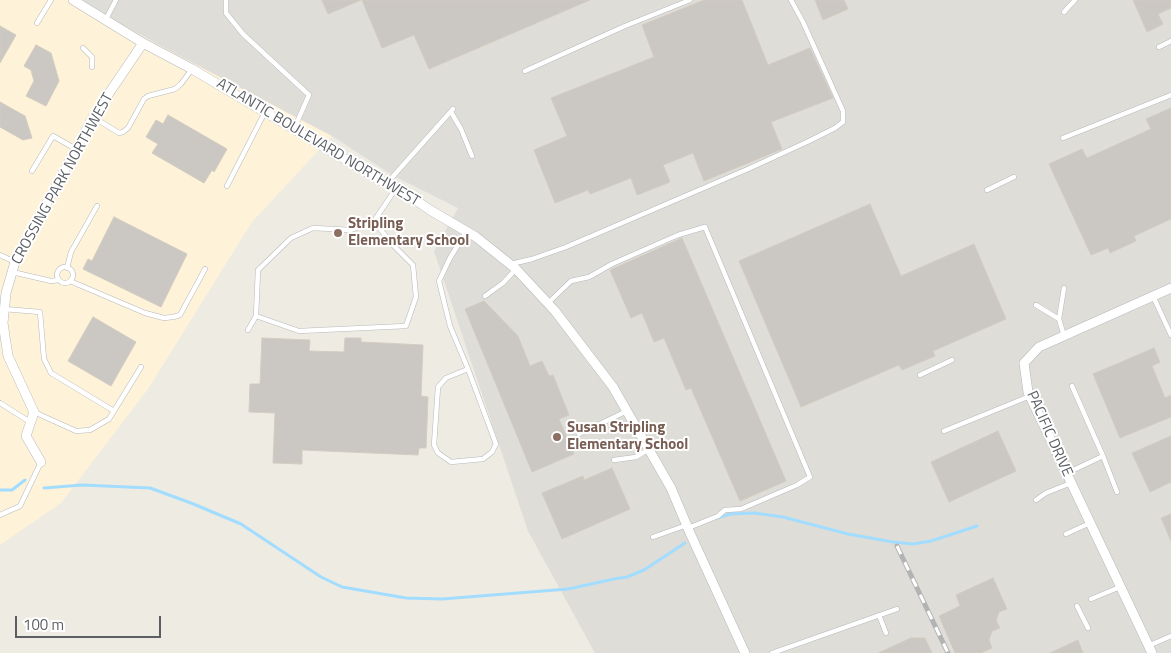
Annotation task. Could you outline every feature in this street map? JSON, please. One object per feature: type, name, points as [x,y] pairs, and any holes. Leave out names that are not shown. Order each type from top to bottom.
[{"type":"street","name":"ATLANTIC BOULEVARD NORTHWEST","points":[[73,0],[142,43],[192,69],[386,184],[397,187],[466,232],[513,267],[548,304],[614,387],[671,488],[745,653]]},
{"type":"street","name":"CROSSING PARK NORTHWEST","points":[[34,412],[8,356],[3,322],[6,293],[12,272],[15,262],[93,117],[142,43]]},
{"type":"street","name":"PACIFIC DRIVE","points":[[1150,649],[1030,396],[1024,363],[1040,347],[1171,288]]},
{"type":"street","points":[[34,412],[26,436],[41,462]]},
{"type":"lane","points":[[37,23],[51,0]]},
{"type":"lane","points":[[106,19],[116,0]]},
{"type":"lane","points":[[226,0],[226,13],[243,34],[309,95],[294,129]]},
{"type":"lane","points":[[525,71],[625,26],[690,0]]},
{"type":"lane","points":[[485,296],[503,283],[513,267],[566,247],[748,169],[843,122],[843,111],[803,22],[791,0]]},
{"type":"lane","points":[[1064,12],[1075,0]]},
{"type":"lane","points":[[1159,47],[1171,41]]},
{"type":"lane","points":[[83,48],[92,57],[92,66]]},
{"type":"lane","points":[[93,117],[119,133],[123,132],[128,128],[144,99],[148,96],[175,89],[192,69]]},
{"type":"lane","points":[[1063,138],[1171,95]]},
{"type":"lane","points":[[386,184],[452,111],[472,156]]},
{"type":"lane","points":[[227,186],[265,112]]},
{"type":"lane","points":[[32,172],[53,136],[76,149]]},
{"type":"lane","points":[[987,190],[1014,176]]},
{"type":"lane","points":[[248,330],[256,316],[258,270],[290,238],[313,228],[351,230],[374,221],[397,187]]},
{"type":"lane","points":[[67,268],[71,252],[98,206]]},
{"type":"lane","points":[[256,316],[300,331],[406,326],[416,297],[414,265],[392,244],[374,221]]},
{"type":"lane","points":[[548,304],[571,280],[589,277],[612,264],[678,235],[705,227],[810,477],[797,485],[741,508],[725,510],[718,516],[688,529],[653,537]]},
{"type":"lane","points":[[466,232],[439,281],[450,326],[468,369],[496,444],[492,452],[483,459],[451,462],[438,453],[434,445],[438,387],[446,378],[468,369]]},
{"type":"lane","points":[[0,255],[15,262]]},
{"type":"lane","points":[[59,280],[58,271],[62,268],[67,268],[72,272],[70,281]]},
{"type":"lane","points":[[12,272],[51,281],[59,280],[63,283],[70,281],[145,313],[164,318],[180,315],[205,269]]},
{"type":"lane","points":[[1064,288],[1059,318],[1064,336]]},
{"type":"lane","points":[[1153,296],[1171,335]]},
{"type":"lane","points":[[1036,305],[1059,318]]},
{"type":"lane","points":[[4,310],[40,312],[44,359],[51,373],[114,411]]},
{"type":"lane","points":[[920,375],[952,360]]},
{"type":"lane","points":[[34,412],[76,431],[90,430],[109,419],[141,367]]},
{"type":"lane","points":[[1072,386],[1118,492]]},
{"type":"lane","points":[[944,431],[1030,396]]},
{"type":"lane","points":[[0,403],[30,422]]},
{"type":"lane","points":[[579,434],[627,411]]},
{"type":"lane","points":[[614,460],[636,457],[649,449]]},
{"type":"lane","points":[[1067,473],[1103,456]]},
{"type":"lane","points":[[0,515],[20,506],[41,462]]},
{"type":"lane","points":[[1036,500],[1046,493],[1071,482]]},
{"type":"lane","points":[[1066,534],[1090,523]]},
{"type":"lane","points":[[1091,600],[1120,587]]},
{"type":"lane","points":[[1077,606],[1088,628]]},
{"type":"lane","points":[[772,653],[897,609]]},
{"type":"lane","points":[[878,615],[886,633]]},
{"type":"lane","points":[[1150,649],[1171,636]]},
{"type":"shaded area","points":[[0,0],[78,0],[332,136],[252,222],[148,389],[61,503],[0,545]]},
{"type":"shaded area","points":[[78,0],[1171,0],[1171,653],[595,653],[528,531],[434,251],[458,208],[392,175],[332,136]]},
{"type":"building","points":[[322,0],[361,0],[328,14]]},
{"type":"building","points":[[362,0],[590,0],[429,69],[414,35],[382,48]]},
{"type":"building","points":[[704,0],[742,0],[768,65],[810,48],[833,98],[771,122],[782,149],[704,181],[693,153],[663,165],[670,182],[637,195],[631,178],[590,194],[588,190],[555,203],[534,150],[567,136],[551,98],[654,57],[642,25]]},
{"type":"building","points":[[815,0],[844,0],[848,9],[823,20]]},
{"type":"building","points":[[1133,0],[1171,0],[1171,8],[1158,14],[1163,24],[1147,32]]},
{"type":"building","points":[[0,26],[16,35],[0,63]]},
{"type":"building","points":[[36,45],[51,53],[59,81],[46,106],[26,96],[34,81],[31,70],[24,66]]},
{"type":"building","points":[[0,102],[25,116],[32,138],[23,140],[0,127]]},
{"type":"building","points":[[1171,108],[1171,219],[1134,236],[1136,241],[1110,253],[1108,248],[1091,255],[1049,164],[1082,149],[1087,158],[1151,129],[1146,119]]},
{"type":"building","points":[[168,115],[227,149],[214,172],[212,170],[204,183],[152,153],[158,144],[146,137],[156,120],[163,124]]},
{"type":"building","points":[[870,204],[901,276],[974,244],[1006,319],[933,351],[935,356],[902,370],[899,365],[801,407],[739,261]]},
{"type":"building","points":[[114,217],[187,254],[161,307],[83,269],[88,259],[92,261]]},
{"type":"building","points":[[682,238],[786,481],[740,501],[691,388],[686,390],[664,338],[654,342],[642,313],[631,318],[610,270]]},
{"type":"building","points":[[484,301],[518,336],[530,366],[542,361],[549,376],[553,375],[569,415],[559,419],[574,454],[532,472],[465,309]]},
{"type":"building","points":[[93,317],[136,342],[111,386],[68,361]]},
{"type":"building","points":[[262,338],[310,340],[309,351],[344,352],[345,338],[361,338],[361,342],[423,345],[421,396],[428,397],[426,448],[419,448],[418,455],[302,450],[302,464],[273,463],[275,413],[249,412],[250,384],[260,384]]},
{"type":"building","points":[[1154,348],[1160,362],[1152,366],[1165,398],[1171,395],[1171,417],[1120,438],[1093,374]]},
{"type":"building","points":[[998,431],[1016,471],[949,502],[931,462]]},
{"type":"building","points":[[1171,436],[1171,482],[1150,492],[1132,453]]},
{"type":"building","points":[[612,468],[630,509],[562,539],[542,493],[583,476],[584,480]]},
{"type":"building","points":[[1171,514],[1171,541],[1161,518]]},
{"type":"building","points":[[993,578],[1007,609],[999,612],[996,621],[1000,628],[992,631],[989,640],[992,648],[981,653],[955,653],[939,616],[960,606],[956,595]]},
{"type":"building","points":[[911,638],[925,638],[932,653],[878,653]]},
{"type":"building","points":[[1078,640],[1083,653],[1050,653]]},
{"type":"waterway","points":[[0,490],[12,490],[25,480]]},
{"type":"waterway","points":[[44,488],[82,485],[150,488],[241,524],[321,577],[342,587],[406,598],[442,599],[568,589],[627,577],[644,570],[685,543]]},
{"type":"waterway","points":[[717,518],[730,514],[754,513],[783,517],[848,534],[913,544],[931,541],[977,526]]},
{"type":"railway","points":[[897,546],[948,653]]},
{"type":"place","name":"Stripling Elementary School","points":[[338,233]]},
{"type":"place","name":"Susan Stripling Elementary School","points":[[557,437]]}]
